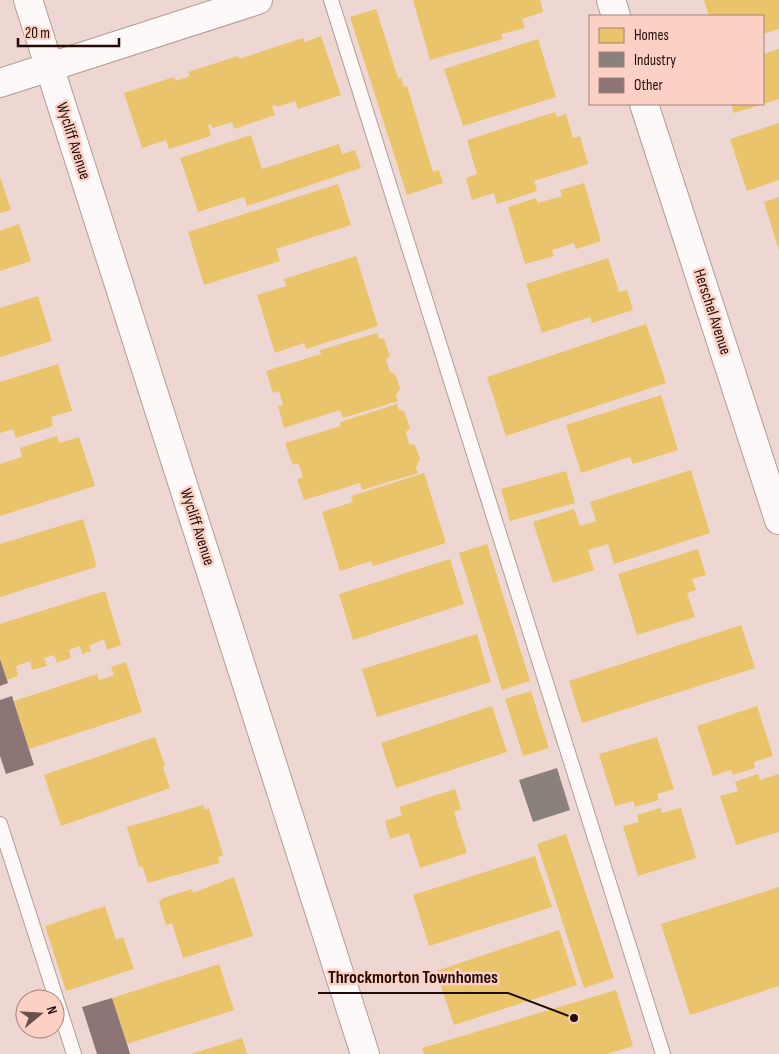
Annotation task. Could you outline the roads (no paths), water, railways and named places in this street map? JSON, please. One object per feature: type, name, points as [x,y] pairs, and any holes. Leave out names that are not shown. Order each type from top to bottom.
[{"type":"main road","name":"Wycliff Avenue","points":[[28,0],[365,1054]]},
{"type":"main road","points":[[0,83],[258,0]]},
{"type":"main road","points":[[611,0],[616,15]]},
{"type":"main road","name":"Herschel Avenue","points":[[644,105],[779,520]]},
{"type":"lane","points":[[331,0],[663,1054]]},
{"type":"lane","points":[[0,827],[74,1054]]},
{"type":"place","name":"Throckmorton Townhomes","points":[[574,1018]]}]
